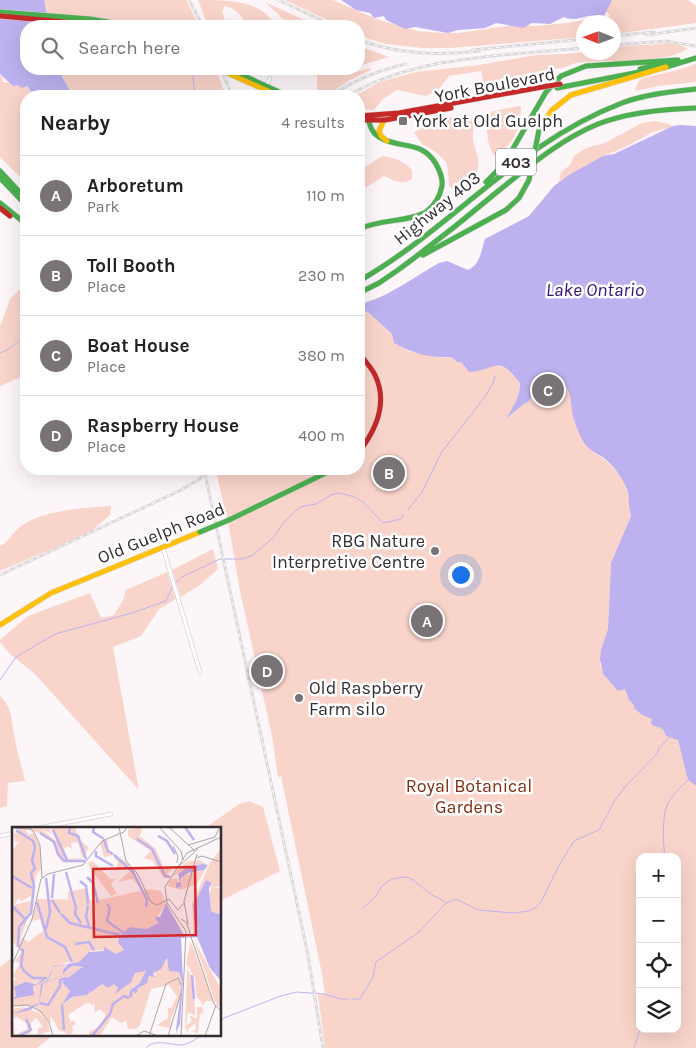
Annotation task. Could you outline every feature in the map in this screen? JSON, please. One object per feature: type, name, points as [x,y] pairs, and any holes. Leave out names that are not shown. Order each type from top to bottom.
[{"type":"main road","points":[[0,12],[73,20]]},
{"type":"main road","points":[[0,16],[73,20]]},
{"type":"main road","name":"York Boulevard","points":[[559,86],[695,58]]},
{"type":"main road","name":"York Boulevard","points":[[365,119],[666,67],[695,58]]},
{"type":"main road","points":[[438,224],[504,164],[546,92],[561,76],[586,66],[678,60]]},
{"type":"main road","points":[[408,263],[506,210],[519,198],[532,170],[539,130],[561,100],[571,95],[666,67]]},
{"type":"main road","points":[[236,75],[271,90]]},
{"type":"main road","points":[[265,88],[268,90]]},
{"type":"main road","name":"York Boulevard","points":[[365,117],[384,120],[541,89]]},
{"type":"main road","name":"Highway 403","points":[[365,277],[398,257],[523,157],[574,124],[613,106],[636,99],[670,91],[696,89]]},
{"type":"main road","name":"Highway 403","points":[[365,289],[408,263],[530,166],[579,134],[597,125],[636,113],[696,108]]},
{"type":"main road","points":[[365,226],[379,221],[407,219],[422,215],[436,203],[442,183],[441,173],[436,160],[428,152],[417,146],[387,141],[374,136],[369,128],[368,118]]},
{"type":"main road","points":[[384,120],[378,130],[381,137],[387,141]]},
{"type":"main road","points":[[0,171],[20,193]]},
{"type":"main road","points":[[0,178],[20,199]]},
{"type":"main road","points":[[0,203],[20,219]]},
{"type":"main road","points":[[0,208],[20,223]]},
{"type":"main road","points":[[365,361],[376,377],[380,395],[380,409],[374,429],[365,445]]},
{"type":"main road","name":"Old Guelph Road","points":[[0,625],[51,593],[229,520],[322,475]]},
{"type":"street","points":[[265,88],[270,78]]},
{"type":"street","points":[[163,548],[200,672]]},
{"type":"street","points":[[43,827],[112,814]]},
{"type":"green space","points":[[44,0],[186,0],[196,20],[48,20]]},
{"type":"green space","points":[[198,0],[221,0],[243,3],[262,11],[271,20],[244,20],[233,9],[225,6],[222,12],[225,20],[206,20]]},
{"type":"green space","points":[[285,0],[333,0],[379,20],[417,31],[443,33],[458,33],[513,25],[535,26],[576,22],[576,38],[450,48],[423,48],[385,44],[365,37],[365,20],[327,20]]},
{"type":"green space","points":[[607,0],[688,0],[696,6],[696,23],[621,33],[621,15],[610,15],[604,10]]},
{"type":"green space","points":[[265,2],[304,20],[284,20]]},
{"type":"green space","points":[[673,43],[688,48],[680,53],[669,56],[639,60],[581,62],[561,68],[546,69],[546,81],[496,90],[485,90],[481,71],[449,76],[439,89],[426,96],[397,90],[383,99],[374,110],[365,109],[365,90],[380,82],[416,72],[479,65],[536,55],[576,53],[576,60],[621,60],[621,47]]},
{"type":"green space","points":[[365,48],[389,57],[365,64]]},
{"type":"green space","points":[[696,64],[696,82],[658,86],[635,91],[638,82],[642,78]]},
{"type":"green space","points":[[370,68],[371,70],[365,73],[365,69]]},
{"type":"green space","points":[[62,75],[218,75],[224,90],[69,90]]},
{"type":"green space","points":[[317,75],[360,75],[335,90],[317,90]]},
{"type":"green space","points":[[0,76],[2,76],[3,82],[26,85],[29,90],[20,90],[20,177],[0,157]]},
{"type":"green space","points":[[521,107],[519,122],[511,142],[500,152],[493,155],[488,141],[485,113]]},
{"type":"green space","points":[[456,116],[471,118],[472,120],[474,142],[479,162],[475,177],[461,191],[453,190],[449,186],[446,162],[436,152],[422,144],[414,133],[424,126]]},
{"type":"green space","points":[[655,121],[668,124],[676,129],[668,128],[653,132],[604,156],[558,185],[561,172],[570,165],[574,156],[586,148],[605,143],[642,123]]},
{"type":"green space","points":[[382,156],[398,160],[412,170],[412,179],[405,182],[398,182],[384,176],[365,188],[365,167]]},
{"type":"green space","points":[[20,289],[20,378],[0,386],[0,325],[10,299]]},
{"type":"green space","name":"Royal Botanical Gardens","points":[[365,311],[392,334],[394,343],[408,351],[442,358],[451,357],[456,362],[461,362],[469,372],[492,366],[503,367],[508,370],[520,383],[520,388],[508,418],[532,397],[540,385],[563,383],[570,393],[575,423],[588,448],[609,463],[622,477],[628,495],[631,516],[611,563],[608,629],[600,664],[603,674],[614,687],[625,688],[629,700],[678,740],[688,769],[688,780],[696,786],[696,1048],[325,1048],[318,995],[325,994],[322,974],[281,776],[278,777],[272,736],[240,591],[218,475],[365,475]]},
{"type":"green space","points":[[111,506],[110,515],[89,533],[0,571],[0,546],[29,521],[51,513]]},
{"type":"green space","points":[[213,549],[218,569],[200,585],[181,597],[172,570]]},
{"type":"green space","points":[[167,572],[176,599],[159,609],[141,636],[113,647],[139,790],[35,674],[11,655],[0,640],[28,616],[90,593],[101,618],[114,615],[123,600],[126,590]]},
{"type":"green space","points":[[0,696],[10,711],[25,781],[8,783],[7,806],[0,808]]},
{"type":"green space","points":[[249,801],[263,807],[280,871],[221,900],[221,827],[206,827],[239,804]]},
{"type":"green space","points":[[12,958],[12,1036],[52,1036],[37,1048],[0,1048],[0,967]]},
{"type":"water","points":[[0,0],[44,0],[48,20],[20,20],[20,75],[62,75],[70,90],[30,90],[27,86],[22,88],[17,85],[13,86],[0,74]]},
{"type":"water","points":[[341,0],[612,0],[604,15],[576,15],[576,18],[564,17],[550,24],[532,23],[523,28],[496,23],[485,28],[458,30],[448,33],[415,27],[405,29],[386,20],[384,16],[374,18],[370,13],[356,10]]},
{"type":"water","name":"Lake Ontario","points":[[673,126],[696,126],[696,786],[688,780],[678,740],[666,736],[662,729],[653,726],[651,723],[652,719],[642,715],[634,708],[625,689],[618,691],[603,674],[600,659],[608,629],[611,563],[631,514],[628,493],[619,474],[604,458],[587,447],[577,429],[570,395],[566,387],[563,383],[540,385],[528,402],[506,419],[514,406],[520,383],[506,368],[496,366],[469,372],[461,362],[457,362],[451,357],[429,356],[408,350],[394,343],[392,334],[365,311],[365,302],[390,292],[439,263],[447,261],[468,270],[476,264],[485,239],[529,216],[554,186],[569,175],[603,156],[614,154]]},
{"type":"waterway","points":[[193,76],[194,90]]},
{"type":"waterway","points":[[0,353],[20,340]]},
{"type":"waterway","points":[[408,510],[422,492],[441,453],[484,398],[495,376]]},
{"type":"waterway","points":[[0,680],[16,657],[55,634],[132,613],[166,601],[173,585],[182,577],[220,559],[243,559],[253,555],[274,537],[284,522],[300,507],[316,504],[331,495],[339,493],[355,497],[363,502],[383,523],[401,519],[403,515]]},
{"type":"waterway","points":[[352,999],[360,999],[373,977],[376,962],[419,932],[446,903],[456,899],[478,910],[513,913],[529,911],[535,908],[541,902],[558,867],[574,841],[599,830],[615,800],[669,738]]},
{"type":"waterway","points":[[665,853],[663,831],[665,810],[671,798],[688,780]]},
{"type":"waterway","points":[[364,907],[376,896],[382,886],[392,879],[404,877],[410,878],[445,902]]},
{"type":"waterway","points":[[221,1020],[278,997],[296,992],[324,994],[348,999]]},
{"type":"waterway","points":[[634,1048],[639,1033]]},
{"type":"waterway","points":[[146,1048],[154,1043],[181,1045],[200,1036]]},
{"type":"railway","points":[[189,0],[200,20]]},
{"type":"railway","points":[[278,0],[321,20]]},
{"type":"railway","points":[[647,35],[696,28]]},
{"type":"railway","points":[[621,35],[654,32]]},
{"type":"railway","points":[[472,50],[576,40]]},
{"type":"railway","points":[[621,44],[666,41],[696,46]]},
{"type":"railway","points":[[365,42],[418,53],[479,51]]},
{"type":"railway","points":[[360,90],[401,73],[431,65],[493,56],[576,49]]},
{"type":"railway","points":[[341,90],[367,76],[406,64]]},
{"type":"railway","points":[[223,75],[230,90]]},
{"type":"railway","points":[[0,575],[181,490],[204,475]]},
{"type":"railway","points":[[205,475],[308,955],[323,1048]]},
{"type":"traffic: fast","points":[[0,12],[96,20]]},
{"type":"traffic: fast","points":[[663,68],[696,58]]},
{"type":"traffic: fast","points":[[486,182],[504,164],[546,92],[561,76],[586,66],[678,60]]},
{"type":"traffic: fast","points":[[640,69],[670,62]]},
{"type":"traffic: fast","points":[[557,88],[645,71]]},
{"type":"traffic: fast","points":[[242,75],[275,90]]},
{"type":"traffic: fast","points":[[365,277],[393,260],[425,236],[518,162],[585,120],[640,97],[696,89]]},
{"type":"traffic: fast","points":[[365,290],[398,270],[533,163],[571,137],[598,124],[634,114],[659,110],[696,108]]},
{"type":"traffic: fast","points":[[365,227],[426,212],[432,207],[442,186],[440,172],[430,156],[417,148],[387,141],[379,137],[373,131],[368,118]]},
{"type":"traffic: fast","points":[[529,180],[539,130]]},
{"type":"traffic: fast","points":[[0,171],[20,193]]},
{"type":"traffic: fast","points":[[0,178],[20,199]]},
{"type":"traffic: fast","points":[[423,255],[506,210],[519,198],[529,180]]},
{"type":"traffic: fast","points":[[0,203],[20,219]]},
{"type":"traffic: fast","points":[[229,520],[322,475]]},
{"type":"traffic: fast","points":[[200,532],[229,520]]},
{"type":"traffic: slow","points":[[539,130],[552,110],[571,95],[666,67]]},
{"type":"traffic: slow","points":[[232,75],[266,90]]},
{"type":"traffic: slow","points":[[384,120],[379,131],[381,136],[387,141]]},
{"type":"traffic: slow","points":[[0,625],[51,593],[200,532]]},
{"type":"traffic: jam","points":[[0,16],[44,20]]},
{"type":"traffic: jam","points":[[542,87],[560,84]]},
{"type":"traffic: jam","points":[[365,116],[399,113],[542,87]]},
{"type":"traffic: jam","points":[[365,120],[385,120],[451,108]]},
{"type":"traffic: jam","points":[[0,208],[10,216]]},
{"type":"traffic: jam","points":[[365,361],[375,375],[380,395],[380,405],[375,425],[365,443]]},
{"type":"place","name":"York at Old Guelph","points":[[403,121]]},
{"type":"place","name":"Boat House","points":[[548,390]]},
{"type":"place","name":"Toll Booth","points":[[389,473]]},
{"type":"place","name":"RBG Nature Interpretive Centre","points":[[435,551]]},
{"type":"place","name":"Arboretum","points":[[427,621]]},
{"type":"place","name":"Raspberry House","points":[[267,671]]},
{"type":"place","name":"Old Raspberry Farm silo","points":[[299,698]]}]
